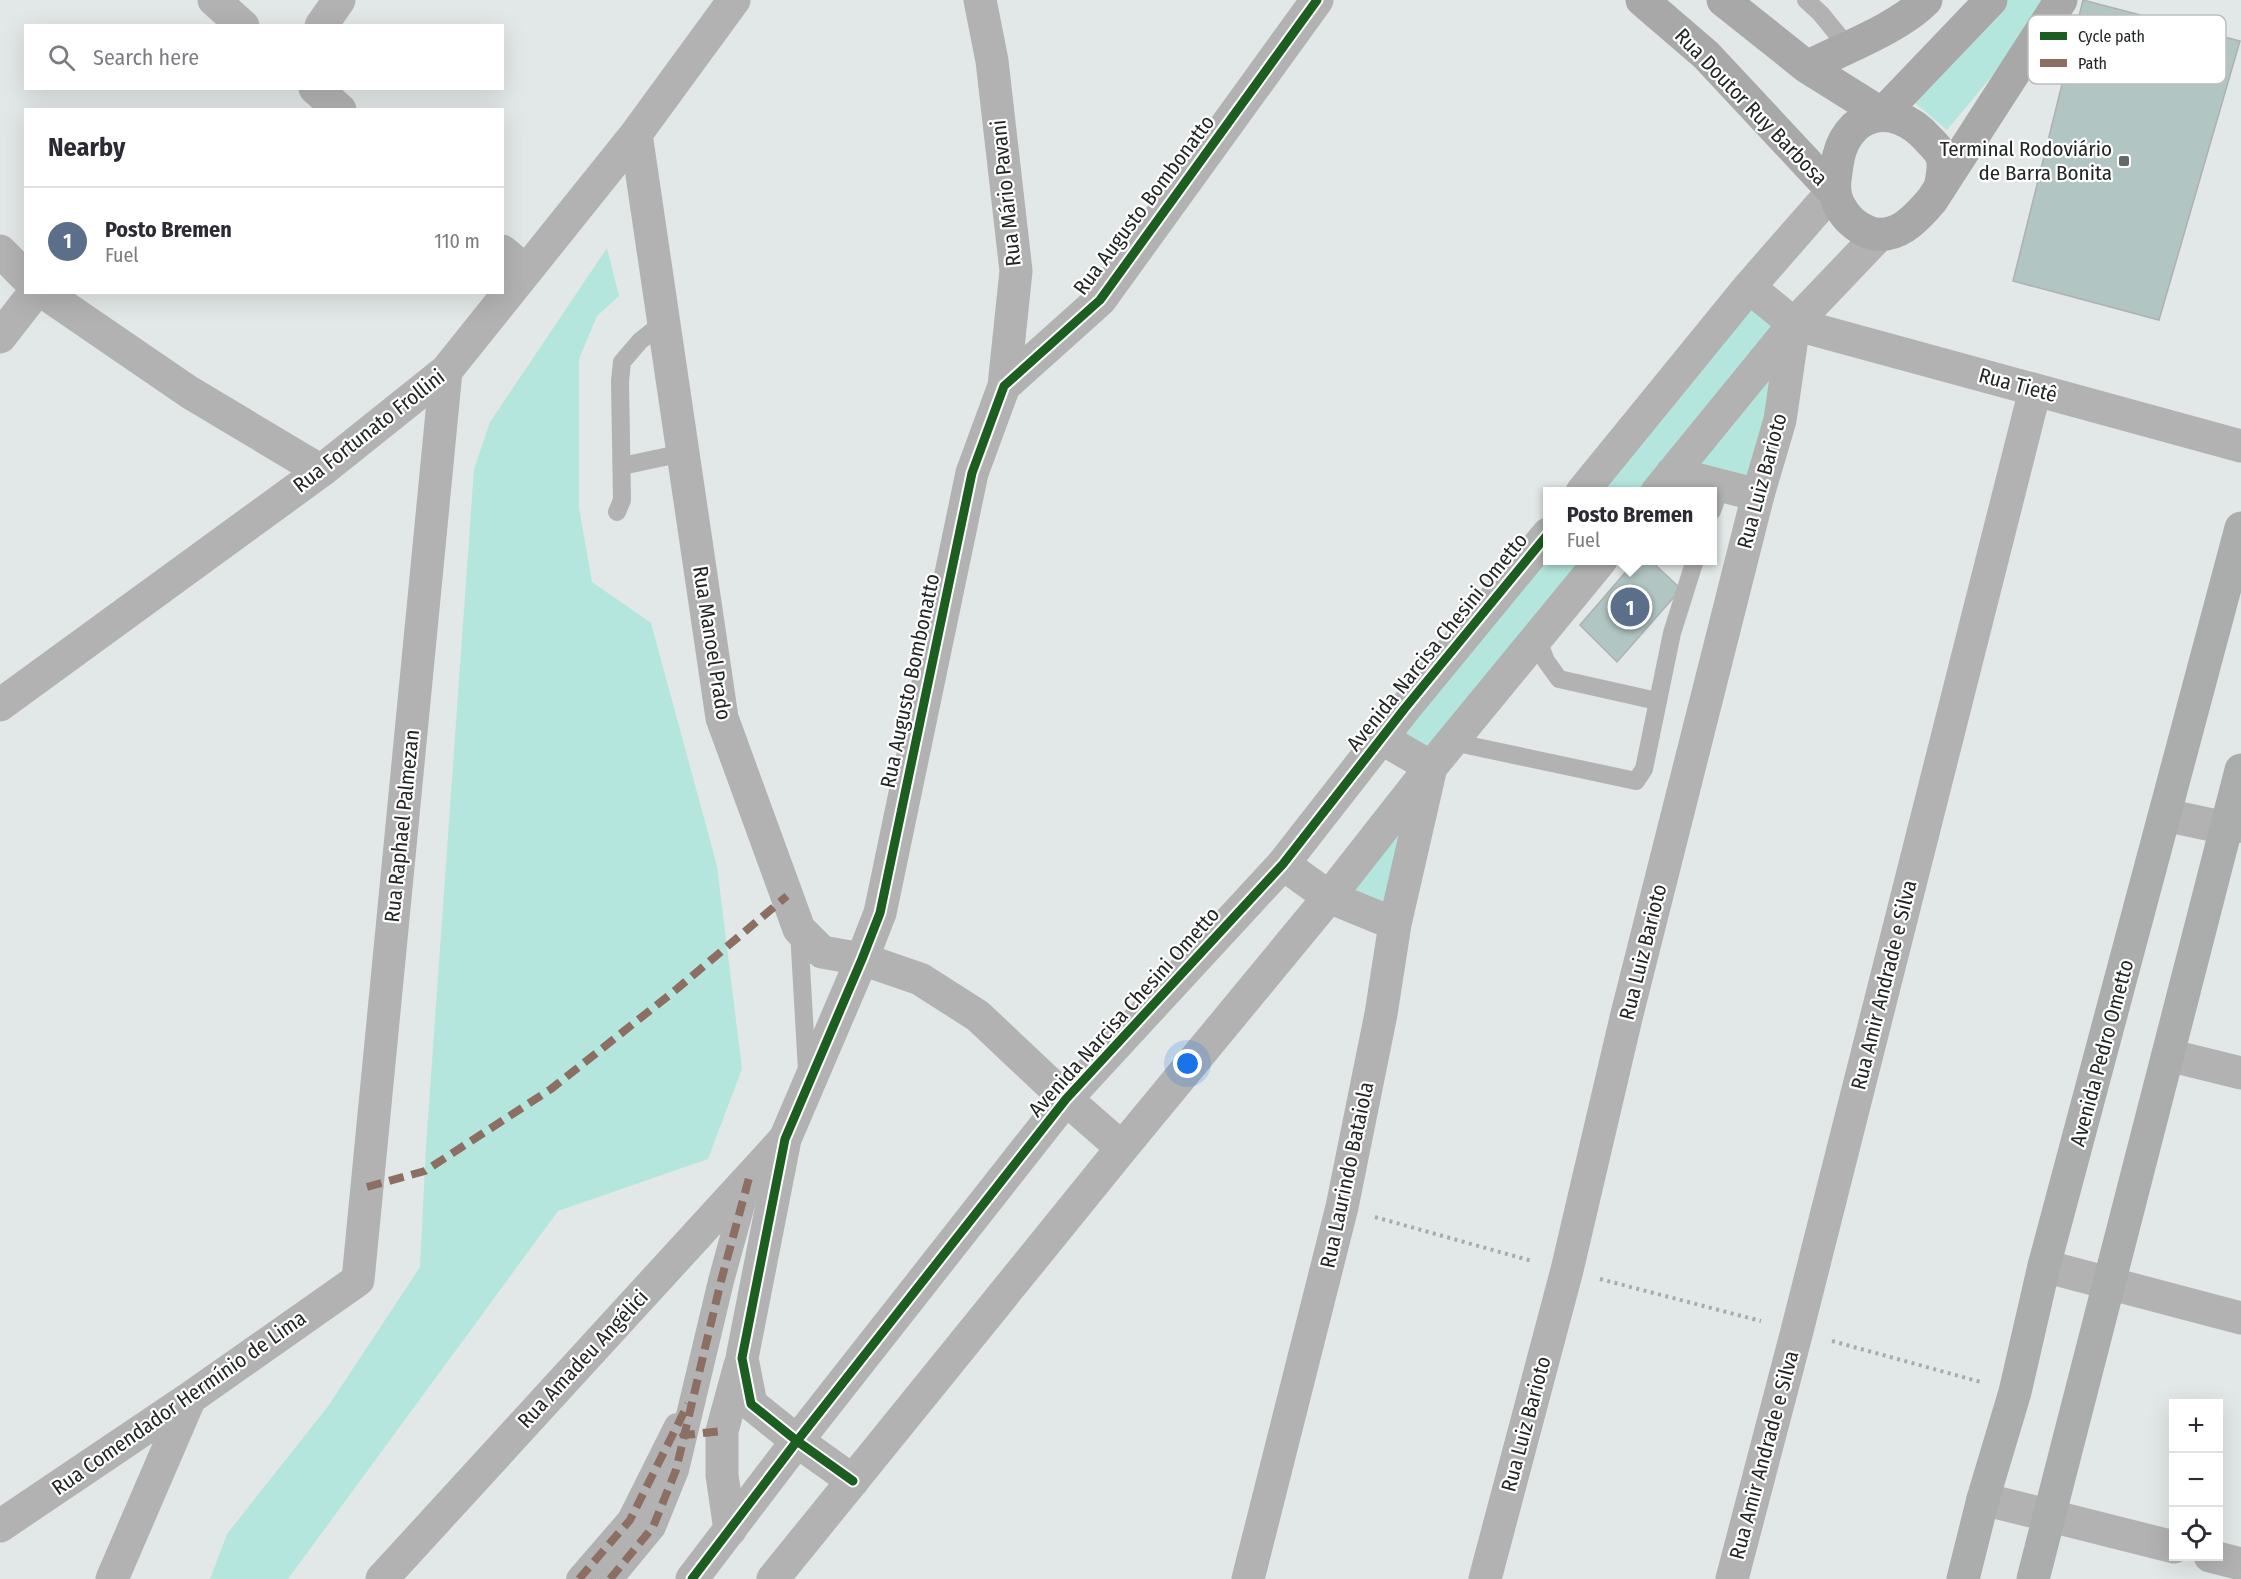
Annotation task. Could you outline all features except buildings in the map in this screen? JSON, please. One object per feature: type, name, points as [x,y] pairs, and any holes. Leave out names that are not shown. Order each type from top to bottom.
[{"type":"main road","name":"Rua Doutor Ruy Barbosa","points":[[1642,0],[1706,55],[1833,191]]},
{"type":"main road","points":[[1723,0],[1807,67],[1882,114],[1909,123],[1924,134],[1940,153],[1943,168],[1940,189]]},
{"type":"main road","points":[[1807,67],[1883,29],[1919,7],[1926,0]]},
{"type":"main road","points":[[1991,0],[1882,114],[1861,120],[1849,131],[1838,153],[1833,191],[1839,206],[1854,226],[1878,236],[1896,232],[1920,214],[1940,189],[2028,52]]},
{"type":"main road","points":[[2051,15],[2061,0]]},
{"type":"main road","name":"Avenida Pedro Ometto","points":[[1963,1579],[1983,1499],[2015,1392],[2044,1266],[2241,528]]},
{"type":"main road","points":[[2033,1579],[2168,1055],[2236,832],[2241,770]]},
{"type":"street","points":[[214,0],[241,24]]},
{"type":"street","points":[[322,24],[339,0]]},
{"type":"street","name":"Rua Fortunato Frollini","points":[[504,277],[514,261],[636,134],[734,0]]},
{"type":"street","name":"Rua Mário Pavani","points":[[980,0],[992,61],[1016,272],[1004,387]]},
{"type":"street","name":"Rua Augusto Bombonatto","points":[[853,1481],[797,1441],[751,1404],[742,1358],[785,1139],[880,913],[972,473],[1004,387],[1100,300],[1317,0]]},
{"type":"street","points":[[317,90],[338,108]]},
{"type":"street","name":"Rua Manoel Prado","points":[[636,134],[722,718],[799,929],[822,952],[862,959],[920,979],[978,1016],[1122,1148]]},
{"type":"street","points":[[1586,487],[1749,286],[1833,191]]},
{"type":"street","points":[[1681,487],[1664,482],[1794,324],[1878,236]]},
{"type":"street","points":[[0,251],[24,275]]},
{"type":"street","points":[[1749,286],[1794,324]]},
{"type":"street","points":[[0,337],[33,294]]},
{"type":"street","points":[[46,294],[189,392],[321,471]]},
{"type":"street","name":"Rua Fortunato Frollini","points":[[0,705],[321,471],[446,371],[494,294]]},
{"type":"street","name":"Rua Tietê","points":[[1794,324],[2241,446]]},
{"type":"street","name":"Rua Luiz Barioto","points":[[1485,1579],[1567,1270],[1626,1018],[1758,495],[1780,420],[1794,324]]},
{"type":"street","name":"Rua Raphael Palmezan","points":[[358,1280],[446,371]]},
{"type":"street","name":"Rua Amir Andrade e Silva","points":[[1732,1579],[2035,390]]},
{"type":"street","points":[[1717,498],[1758,495]]},
{"type":"street","name":"Avenida Narcisa Chesini Ometto","points":[[692,1579],[797,1441],[1066,1099],[1283,864],[1381,738],[1543,540]]},
{"type":"street","points":[[773,1579],[1597,565]]},
{"type":"street","points":[[1381,738],[1431,767]]},
{"type":"street","name":"Rua Laurindo Bataiola","points":[[1248,1579],[1342,1207],[1382,1014],[1395,924],[1431,767]]},
{"type":"street","points":[[2165,814],[2236,832]]},
{"type":"street","points":[[1283,864],[1329,897],[1395,924]]},
{"type":"street","points":[[2168,1055],[2241,1073]]},
{"type":"street","name":"Rua Amadeu Angélici","points":[[382,1579],[785,1139]]},
{"type":"street","points":[[579,1579],[630,1520],[680,1431],[696,1387],[721,1281],[749,1179]]},
{"type":"street","points":[[2044,1266],[2241,1318]]},
{"type":"street","name":"Rua Comendador Hermínio de Lima","points":[[0,1526],[190,1398],[358,1280]]},
{"type":"street","points":[[730,1530],[722,1474],[722,1431],[742,1358]]},
{"type":"street","points":[[112,1579],[190,1398]]},
{"type":"street","points":[[680,1431],[722,1431]]},
{"type":"street","points":[[610,1579],[653,1527],[676,1470],[680,1431]]},
{"type":"street","points":[[1983,1499],[2169,1546]]},
{"type":"street","points":[[2223,1560],[2241,1564]]},
{"type":"lane","points":[[1806,0],[1821,14],[1847,46]]},
{"type":"lane","points":[[617,512],[622,500],[620,381],[622,362],[640,341],[664,322]]},
{"type":"lane","points":[[622,466],[683,453]]},
{"type":"lane","points":[[1453,742],[1636,781],[1644,769],[1672,633],[1694,565]]},
{"type":"lane","points":[[1537,638],[1546,661],[1559,679],[1657,701]]},
{"type":"lane","points":[[799,929],[808,1086]]},
{"type":"path","points":[[1342,1207],[2015,1392]]},
{"type":"green space","points":[[1994,0],[2055,0],[2043,15],[2028,15],[2028,32],[1947,130],[1914,102]]},
{"type":"green space","points":[[607,248],[619,296],[597,316],[579,359],[579,508],[592,582],[651,623],[717,866],[742,1069],[708,1159],[558,1211],[288,1579],[210,1579],[227,1534],[329,1405],[420,1267],[426,1146],[474,469],[490,422]]},
{"type":"green space","points":[[1750,292],[1787,324],[1654,487],[1591,487]]},
{"type":"green space","points":[[1789,336],[1755,490],[1679,471]]},
{"type":"green space","points":[[1543,565],[1591,565],[1429,762],[1387,736]]},
{"type":"green space","points":[[1424,784],[1393,918],[1336,895]]},
{"type":"marked path","points":[[367,1187],[425,1171],[551,1089],[672,993],[787,896]]},
{"type":"marked path","points":[[610,1579],[653,1527],[676,1470],[721,1281],[749,1178]]},
{"type":"marked path","points":[[579,1579],[630,1520],[688,1404]]},
{"type":"marked path","points":[[681,1432],[685,1435],[722,1431]]},
{"type":"cycle path","points":[[853,1481],[797,1441],[751,1404],[742,1358],[785,1139],[880,913],[972,473],[1004,386],[1100,300],[1317,0]]},
{"type":"cycle path","points":[[692,1579],[797,1441],[1066,1099],[1283,864],[1405,708],[1543,540]]},
{"type":"place","name":"Terminal Rodoviário de Barra Bonita","points":[[2124,161]]},
{"type":"place","name":"Posto Bremen","points":[[1630,607]]}]
